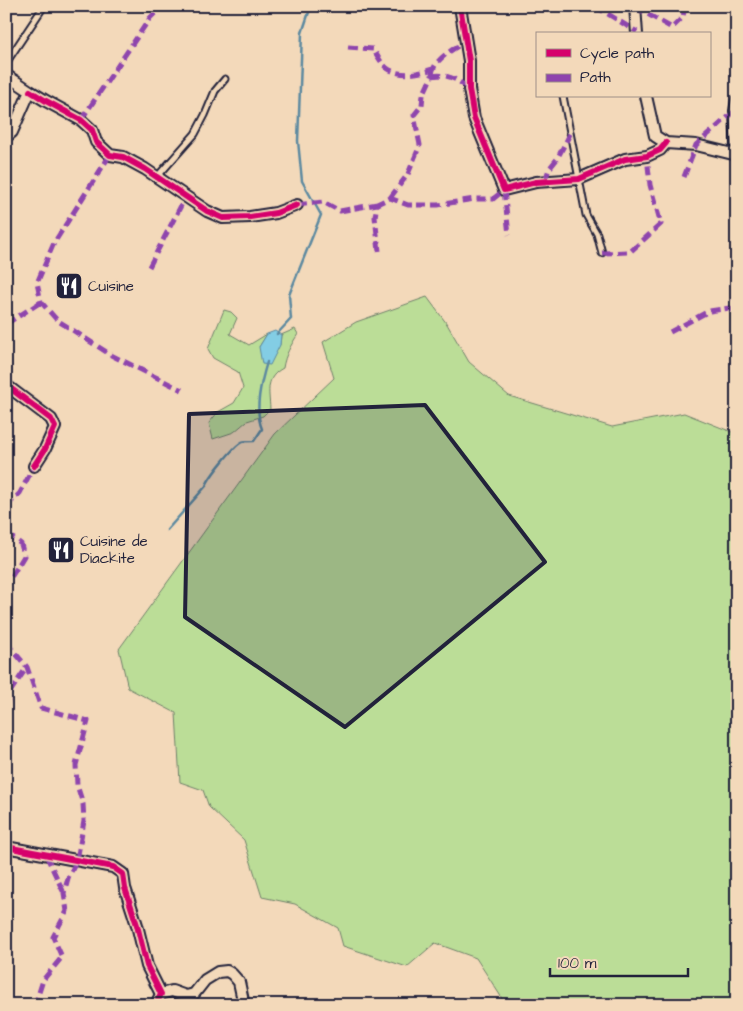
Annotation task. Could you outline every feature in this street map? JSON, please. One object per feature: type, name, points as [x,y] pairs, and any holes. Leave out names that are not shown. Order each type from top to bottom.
[{"type":"street","points":[[460,6],[469,61],[469,89],[474,118],[504,190],[536,182],[579,179],[625,159],[647,156],[660,150],[666,142]]},
{"type":"street","points":[[635,6],[637,32]]},
{"type":"street","points":[[6,75],[46,102],[81,120],[92,130],[96,142],[110,155],[123,157],[157,177],[207,211],[222,218],[250,217],[276,213],[297,205]]},
{"type":"street","points":[[6,137],[12,132],[30,90]]},
{"type":"street","points":[[646,98],[655,136],[666,142],[696,145],[737,155],[735,111],[737,100]]},
{"type":"street","points":[[6,386],[51,419],[55,427],[34,466]]},
{"type":"street","points":[[6,847],[114,867],[123,874],[125,888],[147,966],[161,994]]},
{"type":"street","points":[[161,994],[172,991],[186,996],[194,994],[205,980],[218,972],[227,972],[232,974],[239,982],[244,1005]]},
{"type":"street","points":[[156,1005],[161,994]]},
{"type":"lane","points":[[6,63],[42,9]]},
{"type":"lane","points":[[157,177],[195,134],[215,91],[225,79]]},
{"type":"lane","points":[[563,98],[586,215],[597,234],[602,253]]},
{"type":"highlighted area","points":[[425,405],[545,562],[345,727],[185,617],[189,414]]},
{"type":"green space","points":[[427,297],[447,324],[469,362],[509,396],[612,427],[684,413],[737,434],[737,1005],[505,1005],[476,958],[435,943],[407,967],[343,946],[338,928],[295,904],[262,897],[244,840],[209,807],[203,790],[180,782],[176,713],[128,688],[119,649],[275,434],[334,378],[323,342],[356,322]]},
{"type":"green space","points":[[224,310],[231,312],[237,318],[230,334],[249,345],[267,334],[259,347],[280,345],[281,335],[295,329],[298,334],[287,354],[283,368],[273,376],[269,385],[270,409],[263,416],[247,421],[234,432],[213,439],[209,423],[218,412],[234,403],[243,388],[238,372],[213,358],[208,349]]},
{"type":"water","points":[[275,331],[281,335],[280,345],[270,365],[262,364],[259,347],[267,334]]},
{"type":"waterway","points":[[277,334],[291,319],[289,295],[321,215],[302,181],[298,141],[302,33],[311,6]]},
{"type":"waterway","points":[[167,530],[206,486],[233,449],[242,442],[254,441],[262,429],[258,404],[267,362]]},
{"type":"marked path","points":[[81,120],[150,18],[162,6]]},
{"type":"marked path","points":[[595,6],[637,32]]},
{"type":"marked path","points":[[635,7],[672,28],[683,17],[685,6]]},
{"type":"marked path","points":[[432,75],[433,69],[440,59],[466,41]]},
{"type":"marked path","points":[[348,47],[373,49],[380,61],[395,72],[412,74],[433,69]]},
{"type":"marked path","points":[[390,198],[408,174],[420,145],[414,115],[422,105],[423,95],[432,76],[443,75],[452,78],[469,89]]},
{"type":"marked path","points":[[684,177],[696,145],[735,111]]},
{"type":"marked path","points":[[545,181],[549,169],[557,159],[570,134]]},
{"type":"marked path","points":[[110,155],[54,243],[37,283],[41,302],[57,320],[111,355],[182,390]]},
{"type":"marked path","points":[[602,253],[630,252],[661,224],[650,185],[647,156]]},
{"type":"marked path","points":[[504,190],[509,235]]},
{"type":"marked path","points":[[379,251],[375,217],[377,204],[390,198],[408,205],[438,205],[474,199],[493,199],[504,190]]},
{"type":"marked path","points":[[149,267],[186,196]]},
{"type":"marked path","points":[[297,205],[323,202],[340,211],[377,204]]},
{"type":"marked path","points":[[737,292],[734,299],[737,303]]},
{"type":"marked path","points":[[6,324],[41,302]]},
{"type":"marked path","points":[[670,332],[709,311],[730,308],[734,314],[737,313]]},
{"type":"marked path","points":[[6,507],[20,493],[34,466]]},
{"type":"marked path","points":[[6,533],[21,544],[24,556],[10,579]]},
{"type":"marked path","points":[[6,642],[27,667],[41,708],[88,721],[76,765],[77,785],[83,804],[84,821],[77,860],[68,878],[64,893],[67,911],[53,937],[62,957],[43,980],[35,1005]]},
{"type":"marked path","points":[[6,707],[10,692],[27,667]]},
{"type":"marked path","points":[[6,851],[9,858],[6,873]]},
{"type":"marked path","points":[[46,855],[64,893]]},
{"type":"marked path","points":[[6,932],[10,949],[6,960]]},
{"type":"cycle path","points":[[460,6],[469,61],[469,89],[474,118],[504,190],[536,182],[579,179],[625,159],[647,156],[660,150],[666,143]]},
{"type":"cycle path","points":[[30,91],[81,120],[92,130],[96,142],[110,155],[123,157],[145,169],[207,211],[223,218],[250,217],[276,213],[297,205]]},
{"type":"cycle path","points":[[6,385],[51,419],[55,427],[45,449],[34,466]]},
{"type":"cycle path","points":[[6,847],[113,867],[123,874],[125,888],[137,925],[147,966],[161,994],[156,1005]]},
{"type":"place","name":"Cuisine","points":[[69,286]]},
{"type":"place","name":"Cuisine de Diackite","points":[[61,550]]}]
